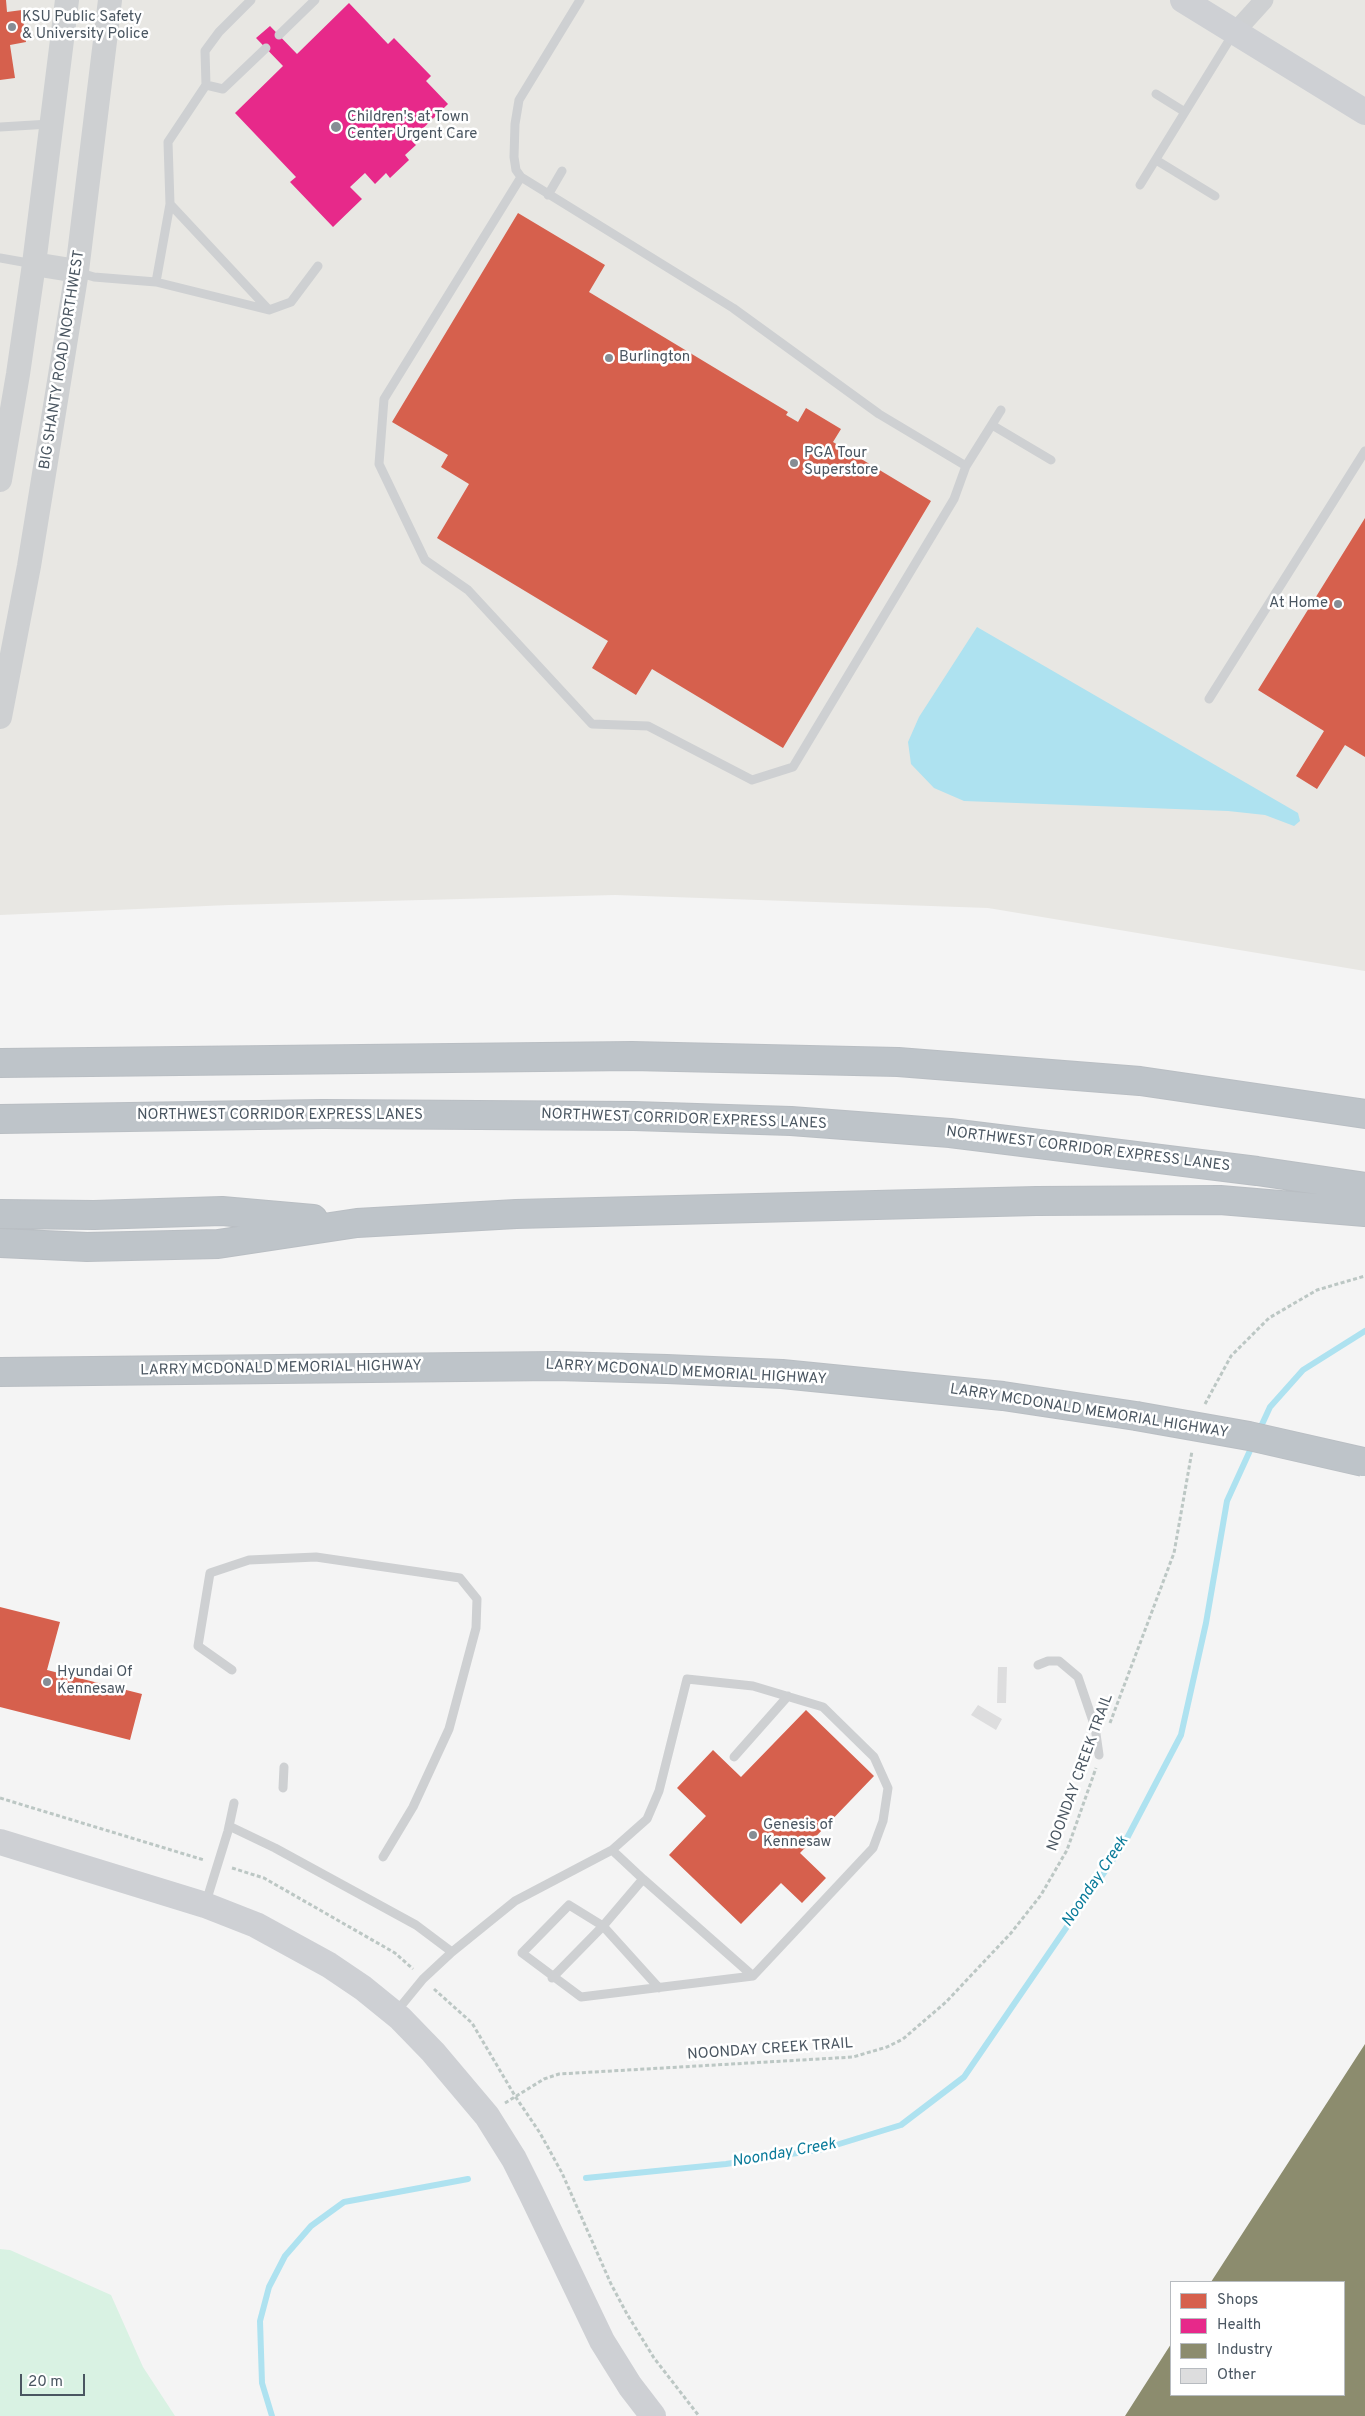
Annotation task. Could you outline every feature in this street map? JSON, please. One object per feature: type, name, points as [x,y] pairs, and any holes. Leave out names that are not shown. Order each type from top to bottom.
[{"type":"highway","points":[[1,1063],[632,1056],[898,1062],[1140,1080],[1365,1114]]},
{"type":"highway","name":"NORTHWEST CORRIDOR EXPRESS LANES","points":[[7,1119],[333,1114],[634,1116],[791,1121],[950,1133],[1257,1171],[1365,1187]]},
{"type":"highway","points":[[0,1244],[87,1247],[218,1244],[357,1223],[516,1214],[1045,1201],[1220,1200],[1365,1212]]},
{"type":"highway","points":[[0,1214],[94,1215],[222,1210],[357,1223]]},
{"type":"highway","name":"LARRY MCDONALD MEMORIAL HIGHWAY","points":[[0,1372],[556,1366],[782,1374],[1003,1396],[1136,1416],[1249,1436],[1364,1462]]},
{"type":"main road","points":[[1183,0],[1365,112]]},
{"type":"main road","points":[[0,1842],[205,1905],[256,1925],[304,1950],[363,1988],[394,2014],[434,2052],[487,2116],[514,2159],[602,2341],[630,2386],[653,2416]]},
{"type":"street","points":[[0,480],[34,264],[67,0]]},
{"type":"street","name":"BIG SHANTY ROAD NORTHWEST","points":[[0,717],[29,566],[77,272],[110,0]]},
{"type":"street","points":[[1235,32],[1245,0]]},
{"type":"street","points":[[1235,32],[1264,0]]},
{"type":"street","points":[[34,264],[77,272]]},
{"type":"lane","points":[[156,282],[170,204],[168,142],[206,85],[205,51],[219,32],[251,0]]},
{"type":"lane","points":[[279,35],[315,0]]},
{"type":"lane","points":[[580,0],[519,100],[515,124],[514,157],[516,170],[521,177],[733,308],[879,414],[966,466]]},
{"type":"lane","points":[[1140,185],[1235,32]]},
{"type":"lane","points":[[206,85],[223,89],[266,48]]},
{"type":"lane","points":[[1156,94],[1185,112]]},
{"type":"lane","points":[[0,127],[53,124]]},
{"type":"lane","points":[[1156,160],[1215,196]]},
{"type":"lane","points":[[548,195],[562,171]]},
{"type":"lane","points":[[521,177],[384,399],[379,464],[425,560],[468,590],[592,724],[648,726],[752,780],[792,767],[954,500],[966,466],[1001,410]]},
{"type":"lane","points":[[170,204],[269,310]]},
{"type":"lane","points":[[0,258],[34,264]]},
{"type":"lane","points":[[77,272],[94,277],[156,282],[269,310],[291,302],[318,266]]},
{"type":"lane","points":[[992,425],[1051,460]]},
{"type":"lane","points":[[1209,699],[1365,450]]},
{"type":"lane","points":[[232,1670],[198,1646],[210,1573],[249,1560],[316,1557],[460,1578],[478,1599],[476,1628],[449,1729],[413,1807],[383,1857]]},
{"type":"lane","points":[[1038,1665],[1048,1661],[1060,1662],[1078,1677],[1095,1727],[1099,1756]]},
{"type":"lane","points":[[394,2014],[423,1979],[452,1952],[515,1901],[612,1850],[646,1819],[659,1791],[687,1679],[753,1686],[822,1707],[874,1757],[888,1788],[883,1821],[872,1848],[753,1976],[659,1988],[581,1997],[552,1978],[522,1953],[569,1905],[603,1926],[659,1988]]},
{"type":"lane","points":[[734,1758],[788,1696]]},
{"type":"lane","points":[[282,1788],[284,1767]]},
{"type":"lane","points":[[205,1905],[234,1803]]},
{"type":"lane","points":[[229,1826],[275,1848],[416,1925],[452,1952]]},
{"type":"lane","points":[[612,1850],[643,1880],[753,1976]]},
{"type":"lane","points":[[552,1978],[603,1926],[643,1880]]},
{"type":"path","points":[[1204,1406],[1210,1391],[1231,1356],[1269,1318],[1317,1290],[1365,1276]]},
{"type":"path","name":"NOONDAY CREEK TRAIL","points":[[487,2116],[515,2096],[544,2079],[559,2074],[852,2057],[887,2047],[903,2039],[946,2002],[1011,1933],[1041,1895],[1067,1850],[1089,1792],[1099,1756],[1174,1553],[1193,1448]]},
{"type":"path","points":[[515,2096],[559,2166],[611,2284],[627,2314],[654,2358],[699,2416]]},
{"type":"shaded area","points":[[0,0],[1365,0],[1365,971],[988,908],[615,895],[229,905],[0,915]]},
{"type":"green space","points":[[0,2249],[10,2250],[111,2295],[143,2367],[175,2416],[0,2416]]},
{"type":"water","points":[[977,627],[1298,813],[1300,821],[1294,826],[1265,815],[1228,811],[964,801],[934,788],[911,764],[908,742],[919,717]]},
{"type":"building: Shops","name":"KSU Public Safety & University Police","points":[[0,0],[6,0],[7,12],[22,10],[26,42],[10,45],[15,78],[0,80]]},
{"type":"building: Shops","points":[[518,213],[605,265],[589,292],[788,412],[786,415],[798,422],[806,408],[841,429],[833,442],[931,501],[783,748],[652,669],[636,695],[592,668],[608,641],[437,538],[469,484],[441,467],[448,455],[392,422]]},
{"type":"building: Shops","name":"At Home","points":[[1365,518],[1365,757],[1345,745],[1317,789],[1296,776],[1324,731],[1258,690]]},
{"type":"building: Shops","name":"Hyundai Of Kennesaw","points":[[0,1607],[60,1622],[47,1670],[142,1694],[130,1740],[0,1707]]},
{"type":"building: Shops","name":"Genesis of Kennesaw","points":[[806,1710],[874,1776],[800,1853],[826,1878],[802,1903],[781,1883],[741,1924],[669,1855],[706,1816],[677,1788],[713,1750],[741,1777]]},
{"type":"building: Health","name":"Children's at Town Center Urgent Care","points":[[349,3],[388,44],[394,38],[431,76],[426,81],[448,104],[411,140],[416,145],[405,155],[409,160],[390,178],[386,173],[375,184],[365,173],[350,187],[362,199],[333,227],[290,182],[296,177],[235,113],[283,66],[256,38],[270,26],[297,54]]},
{"type":"building: Industry","points":[[1365,2044],[1365,2416],[1125,2416],[1170,2346],[1170,2396],[1345,2396],[1345,2281],[1212,2281]]},
{"type":"building: Other","points":[[998,1667],[1007,1667],[1006,1703],[997,1703]]},
{"type":"building: Other","points":[[978,1705],[1002,1719],[996,1730],[971,1715]]},
{"type":"waterway","name":"Noonday Creek","points":[[1258,1433],[1270,1407],[1303,1370],[1365,1331]]},
{"type":"waterway","name":"Noonday Creek","points":[[586,2178],[726,2164],[823,2149],[901,2125],[964,2077],[1125,1842],[1181,1735],[1206,1623],[1227,1501],[1253,1444]]},
{"type":"waterway","name":"Noonday Creek","points":[[272,2416],[262,2383],[260,2321],[269,2287],[285,2256],[311,2226],[344,2202],[468,2179]]},
{"type":"place","name":"KSU Public Safety & University Police","points":[[12,27]]},
{"type":"place","name":"Children's at Town Center Urgent Care","points":[[336,127]]},
{"type":"place","name":"Burlington","points":[[609,358]]},
{"type":"place","name":"PGA Tour Superstore","points":[[794,463]]},
{"type":"place","name":"At Home","points":[[1338,604]]},
{"type":"place","name":"Hyundai Of Kennesaw","points":[[47,1682]]},
{"type":"place","name":"Genesis of Kennesaw","points":[[753,1835]]}]
